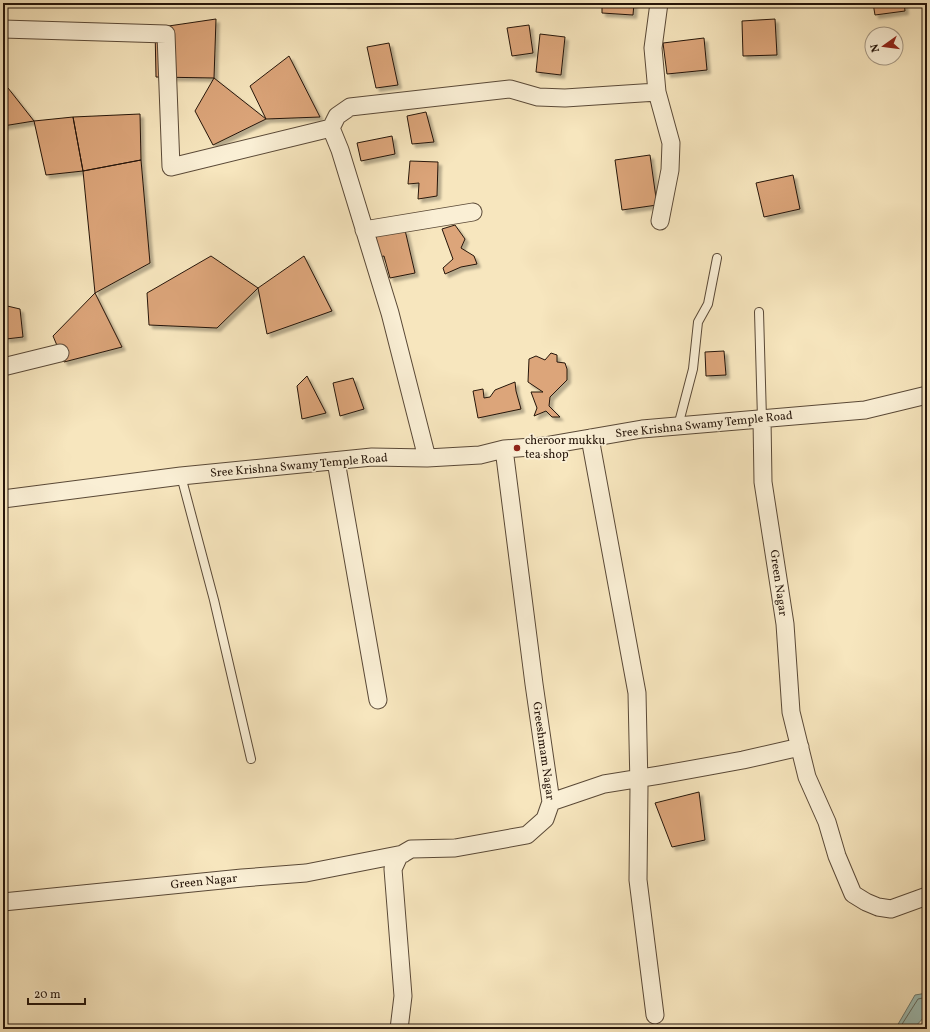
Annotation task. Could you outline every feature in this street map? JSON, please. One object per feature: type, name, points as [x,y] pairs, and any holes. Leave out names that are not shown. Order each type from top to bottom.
[{"type":"street","points":[[659,3],[653,48],[657,92],[671,143],[670,170],[660,221]]},
{"type":"street","points":[[3,29],[166,34],[171,167],[331,128]]},
{"type":"street","points":[[427,458],[390,313],[340,150],[331,128],[337,116],[350,107],[510,90],[538,97],[565,98],[657,92]]},
{"type":"street","points":[[364,230],[473,212]]},
{"type":"street","points":[[3,367],[60,353]]},
{"type":"street","name":"Sree Krishna Swamy Temple Road","points":[[3,499],[181,476],[372,457],[427,458],[480,456],[504,449],[544,446],[642,429],[865,410],[927,395]]},
{"type":"street","name":"Green Nagar","points":[[762,419],[763,482],[785,624],[791,712],[807,776],[827,822],[837,856],[853,894],[878,908],[891,909],[927,896]]},
{"type":"street","points":[[590,438],[637,693],[639,778],[638,880],[655,1015]]},
{"type":"street","name":"Greeshmam Nagar","points":[[404,854],[411,849],[456,848],[527,835],[546,818],[551,802],[534,684],[504,449]]},
{"type":"street","points":[[336,461],[378,700]]},
{"type":"street","points":[[551,802],[604,784],[743,760],[800,747]]},
{"type":"street","points":[[399,1029],[403,996],[393,869],[399,856],[404,854]]},
{"type":"street","name":"Green Nagar","points":[[3,902],[306,873],[404,854]]},
{"type":"lane","points":[[678,426],[693,369],[698,322],[708,304],[717,258]]},
{"type":"lane","points":[[759,312],[762,419]]},
{"type":"lane","points":[[181,476],[214,600],[251,759]]},
{"type":"water","points":[[927,993],[927,1014],[913,1029],[893,1029],[897,1026],[915,995]]},
{"type":"building","points":[[344,3],[376,3],[344,4]]},
{"type":"building","points":[[602,3],[634,3],[633,15],[602,13]]},
{"type":"building","points":[[873,3],[904,3],[905,11],[875,15]]},
{"type":"building","points":[[216,19],[214,78],[156,77],[155,28]]},
{"type":"building","points":[[775,19],[777,55],[743,56],[742,21]]},
{"type":"building","points":[[529,25],[533,53],[512,56],[507,28]]},
{"type":"building","points":[[540,34],[565,37],[561,75],[536,72]]},
{"type":"building","points":[[704,38],[707,70],[667,74],[663,43]]},
{"type":"building","points":[[389,43],[398,85],[376,88],[367,47]]},
{"type":"building","points":[[289,56],[320,117],[266,119],[250,86]]},
{"type":"building","points":[[214,78],[266,119],[213,145],[195,111]]},
{"type":"building","points":[[8,88],[34,121],[3,126],[3,90]]},
{"type":"building","points":[[426,112],[434,142],[412,144],[407,116]]},
{"type":"building","points":[[140,114],[141,160],[83,171],[73,117]]},
{"type":"building","points":[[73,117],[83,171],[46,175],[34,121]]},
{"type":"building","points":[[392,136],[395,154],[361,161],[357,143]]},
{"type":"building","points":[[650,155],[657,205],[622,210],[615,160]]},
{"type":"building","points":[[141,160],[150,263],[95,293],[83,171]]},
{"type":"building","points":[[410,161],[438,162],[437,196],[418,199],[419,183],[408,184]]},
{"type":"building","points":[[793,175],[800,209],[764,217],[756,183]]},
{"type":"building","points":[[455,225],[465,239],[461,248],[474,256],[477,264],[461,267],[445,274],[443,268],[453,259],[442,229]]},
{"type":"building","points":[[405,230],[415,273],[390,278],[384,256],[379,257],[376,236]]},
{"type":"building","points":[[211,256],[258,288],[217,328],[149,325],[147,293]]},
{"type":"building","points":[[304,256],[332,311],[267,334],[258,288]]},
{"type":"building","points":[[95,293],[122,347],[64,362],[53,336]]},
{"type":"building","points":[[3,305],[20,309],[23,337],[6,339]]},
{"type":"building","points":[[724,351],[726,375],[706,376],[705,352]]},
{"type":"building","points":[[551,353],[557,355],[557,362],[565,363],[567,369],[567,380],[550,397],[549,406],[560,417],[552,417],[546,411],[534,416],[537,408],[531,392],[543,392],[528,382],[529,359],[536,356],[545,360]]},
{"type":"building","points":[[307,376],[326,413],[302,419],[297,386]]},
{"type":"building","points":[[353,378],[364,409],[340,416],[333,383]]},
{"type":"building","points":[[515,382],[521,409],[478,418],[473,391],[483,389],[484,398],[490,397],[495,390]]},
{"type":"building","points":[[699,792],[705,840],[672,847],[655,803]]},
{"type":"place","name":"cheroor mukku tea shop","points":[[517,448]]}]
